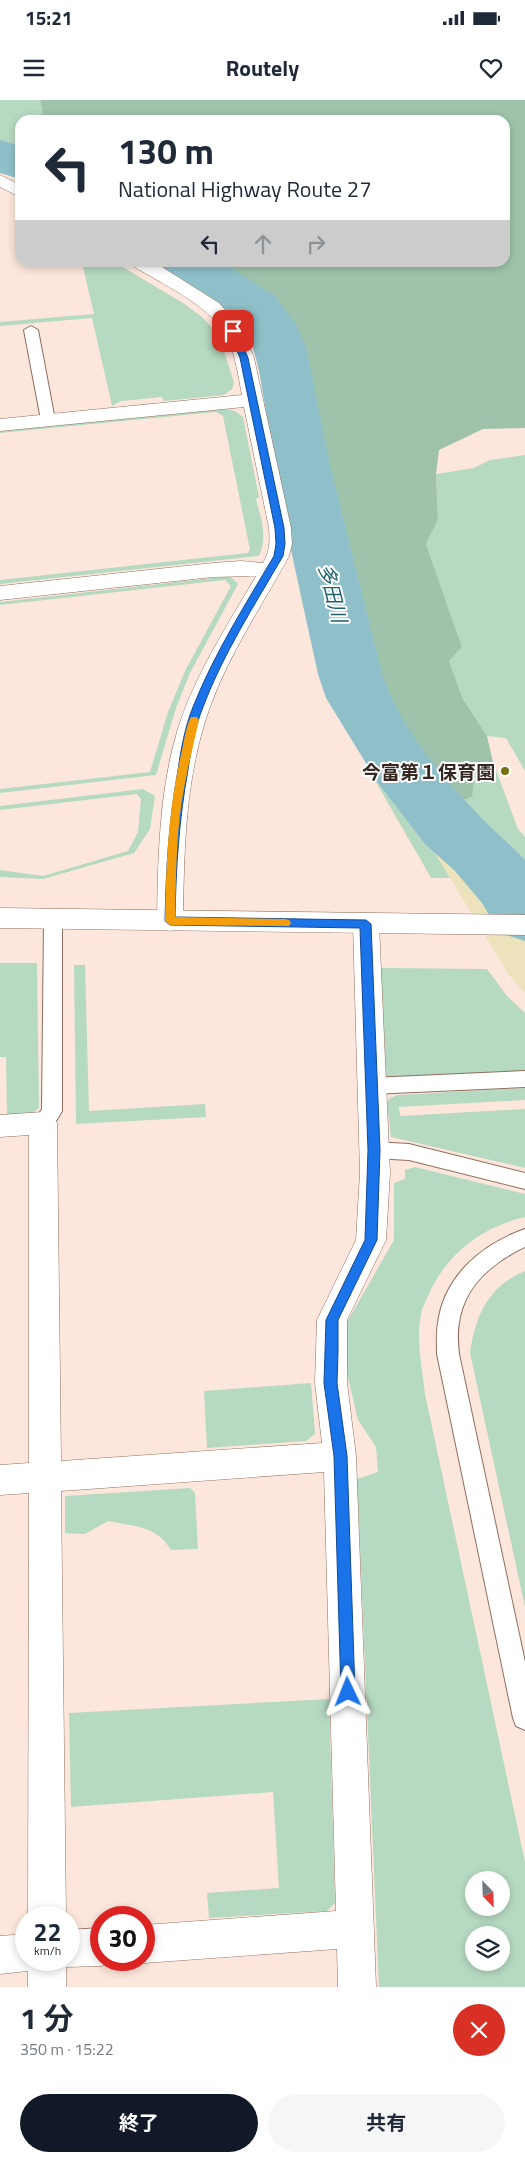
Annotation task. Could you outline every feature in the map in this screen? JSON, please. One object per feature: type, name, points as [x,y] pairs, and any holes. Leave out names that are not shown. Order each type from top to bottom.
[{"type":"main road","points":[[0,180],[15,189]]},
{"type":"main road","points":[[0,198],[15,194]]},
{"type":"main road","points":[[148,267],[212,307],[233,331],[244,358],[280,528],[281,544],[278,556],[230,639],[197,709],[187,744],[175,816],[171,858],[170,921]]},
{"type":"main road","points":[[0,425],[253,400]]},
{"type":"main road","points":[[0,593],[213,570],[241,568],[270,570]]},
{"type":"main road","points":[[0,918],[525,925]]},
{"type":"main road","points":[[357,1987],[340,1456],[330,1383],[332,1320],[371,1240],[374,1150],[366,924]]},
{"type":"main road","points":[[0,1126],[43,1123],[47,1906]]},
{"type":"main road","points":[[0,1480],[340,1456]]},
{"type":"main road","points":[[155,1943],[355,1929]]},
{"type":"main road","points":[[0,1955],[15,1954]]},
{"type":"main road","points":[[47,1971],[47,1987]]},
{"type":"lane","points":[[31,330],[48,420]]},
{"type":"lane","points":[[43,1123],[52,1112],[52,919]]},
{"type":"lane","points":[[371,1086],[525,1079]]},
{"type":"lane","points":[[374,1150],[409,1152],[525,1181]]},
{"type":"lane","points":[[525,1238],[503,1247],[478,1264],[459,1291],[448,1322],[448,1354],[525,1718]]},
{"type":"green space","points":[[0,100],[40,100],[43,115],[15,115],[15,159],[0,150]]},
{"type":"green space","points":[[40,100],[525,100],[525,428],[483,429],[439,450],[436,474],[438,520],[426,544],[462,647],[449,661],[463,699],[487,736],[493,762],[475,771],[472,797],[452,803],[441,799],[417,770],[390,746],[368,708],[357,678],[306,466],[287,348],[276,323],[261,306],[198,267],[510,267],[510,115],[43,115]]},
{"type":"green space","points":[[83,267],[123,267],[183,303],[202,317],[215,331],[221,341],[234,383],[232,389],[224,395],[164,401],[162,397],[121,401],[112,406],[92,318],[0,326],[0,322],[94,314]]},
{"type":"green space","points":[[161,267],[177,267],[236,302],[257,326],[269,359],[339,678],[349,705],[450,878],[431,878],[348,728],[328,676],[265,387],[253,344],[242,326],[231,314],[194,286]]},
{"type":"green space","points":[[226,409],[235,411],[243,417],[259,497],[256,499],[263,528],[262,549],[259,556],[0,584],[0,580],[247,553],[250,550],[223,416],[216,412],[0,433],[0,431]]},
{"type":"green space","points":[[525,455],[525,771],[506,738],[487,736],[463,699],[449,661],[462,647],[426,544],[438,520],[436,474],[474,468],[490,460]]},
{"type":"green space","points":[[230,576],[238,584],[190,673],[176,708],[156,775],[0,793],[0,789],[150,772],[168,712],[185,671],[231,586],[225,580],[0,605],[0,602]]},
{"type":"green space","points":[[493,762],[518,829],[525,837],[525,884],[522,884],[504,858],[486,837],[441,799],[452,803],[475,771]]},
{"type":"green space","points":[[143,789],[155,796],[150,829],[134,853],[43,879],[0,877],[0,870],[43,876],[128,851],[138,832],[141,799],[137,794],[0,810],[0,806]]},
{"type":"green space","points":[[0,963],[37,963],[39,1108],[31,1115],[7,1116],[6,1057],[0,1057]]},
{"type":"green space","points":[[74,965],[85,965],[89,1111],[205,1104],[206,1117],[76,1124]]},
{"type":"green space","points":[[381,968],[487,969],[507,996],[525,1013],[525,1071],[386,1077]]},
{"type":"green space","points":[[525,1088],[525,1100],[399,1107],[400,1116],[525,1109],[525,1168],[391,1137],[387,1103],[390,1098],[398,1095]]},
{"type":"green space","points":[[415,1167],[525,1194],[525,1217],[480,1235],[467,1244],[445,1267],[423,1307],[419,1334],[425,1394],[525,1862],[525,1987],[379,1987],[357,1479],[378,1472],[376,1447],[358,1420],[345,1365],[347,1322],[394,1240],[394,1183],[405,1179],[405,1170]]},
{"type":"green space","points":[[525,1271],[525,1607],[470,1353],[472,1339],[486,1304],[502,1285],[512,1277]]},
{"type":"green space","points":[[311,1383],[315,1434],[306,1441],[207,1448],[204,1391]]},
{"type":"green space","points":[[190,1488],[195,1493],[198,1549],[171,1550],[159,1536],[144,1528],[108,1521],[85,1534],[65,1533],[65,1496]]},
{"type":"green space","points":[[329,1699],[335,1903],[327,1911],[209,1918],[207,1893],[279,1888],[273,1792],[71,1807],[69,1713]]},
{"type":"sand","points":[[349,705],[418,805],[447,835],[487,871],[508,900],[525,932],[525,993],[508,974],[393,783]]},
{"type":"sand","points":[[390,746],[417,770],[441,799],[468,819],[490,839],[505,857],[525,889],[525,901],[513,881],[491,855],[469,836]]},
{"type":"water","points":[[349,705],[368,708],[390,746],[413,774],[469,836],[491,855],[513,881],[525,901],[525,932],[508,900],[487,871],[447,835],[418,805]]},
{"type":"waterway","name":"多田川","points":[[0,154],[15,162]]},
{"type":"waterway","name":"多田川","points":[[193,267],[257,307],[270,324],[280,347],[302,465],[350,674],[358,698],[401,767],[449,827],[479,854],[507,885],[525,915]]},
{"type":"slow traffic","points":[[194,720],[180,777],[175,816],[171,858],[170,921],[285,923]]},
{"type":"place","name":"今富第１保育園","points":[[505,771]]},
{"type":"route","points":[[233,331],[244,358],[280,528],[281,544],[278,556],[230,639],[197,709],[180,777],[175,816],[171,858],[170,921],[366,924],[374,1150],[371,1240],[332,1320],[330,1383],[340,1456],[348,1692]]}]
